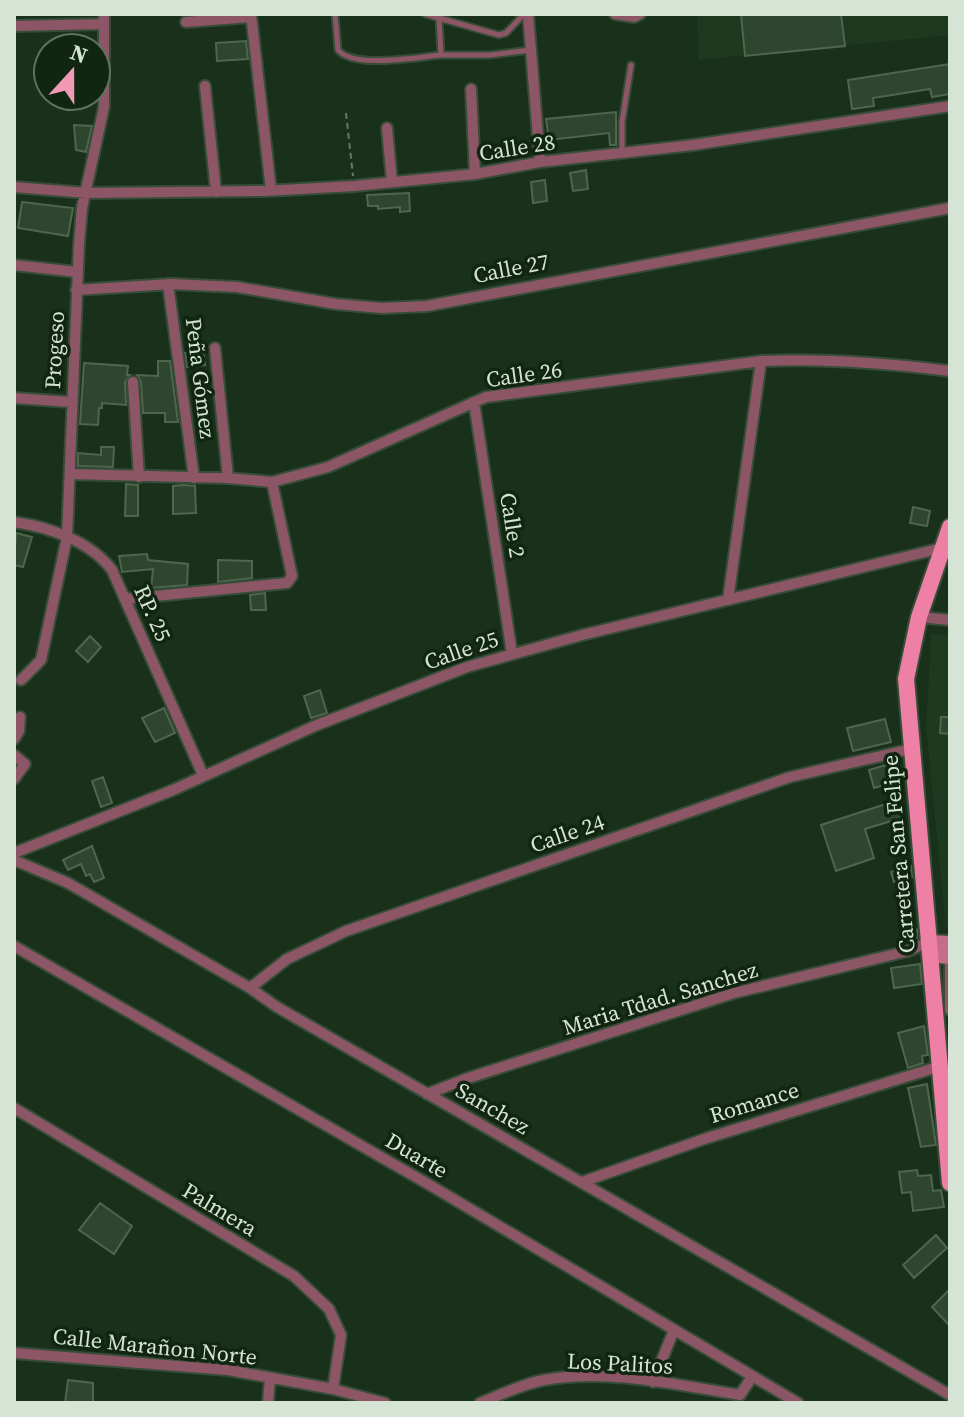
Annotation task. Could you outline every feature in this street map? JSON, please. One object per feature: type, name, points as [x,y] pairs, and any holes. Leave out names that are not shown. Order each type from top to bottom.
[{"type":"main road","name":"Carretera San Felipe","points":[[950,527],[919,617],[906,679],[950,1183]]},
{"type":"main road","points":[[929,948],[950,953]]},
{"type":"street","points":[[526,14],[540,162]]},
{"type":"street","points":[[615,14],[634,17],[640,14]]},
{"type":"street","points":[[186,22],[251,15],[271,190]]},
{"type":"street","points":[[14,26],[104,19]]},
{"type":"street","name":"Progeso","points":[[21,680],[41,660],[67,537],[77,272],[82,208],[104,107],[104,19]]},
{"type":"street","points":[[205,86],[216,192]]},
{"type":"street","points":[[471,89],[475,174]]},
{"type":"street","name":"Calle 28","points":[[14,187],[87,193],[354,186],[475,174],[540,162],[693,145],[950,106]]},
{"type":"street","points":[[387,128],[392,182]]},
{"type":"street","name":"Calle 27","points":[[76,290],[168,284],[237,287],[336,304],[382,308],[427,306],[950,208]]},
{"type":"street","points":[[14,265],[77,272]]},
{"type":"street","name":"Peña Gómez","points":[[168,284],[194,478]]},
{"type":"street","points":[[215,348],[228,478]]},
{"type":"street","name":"Calle 26","points":[[70,474],[272,482],[328,467],[486,397],[761,361],[803,359],[950,371]]},
{"type":"street","points":[[728,600],[761,361]]},
{"type":"street","points":[[133,382],[139,477]]},
{"type":"street","points":[[14,398],[71,402]]},
{"type":"street","name":"Calle 2","points":[[474,402],[512,654]]},
{"type":"street","points":[[125,599],[287,583],[292,576],[272,482]]},
{"type":"street","name":"RP. 25","points":[[14,522],[67,537],[101,555],[112,570],[203,775]]},
{"type":"street","name":"Calle 25","points":[[14,853],[317,725],[467,667],[942,548]]},
{"type":"street","points":[[919,617],[950,620]]},
{"type":"street","points":[[14,739],[19,731],[20,717]]},
{"type":"street","name":"Calle 24","points":[[250,988],[287,959],[360,926],[790,777],[911,749]]},
{"type":"street","points":[[14,755],[25,764],[14,779]]},
{"type":"street","name":"Sanchez","points":[[14,860],[68,883],[950,1395]]},
{"type":"street","name":"Duarte","points":[[14,946],[428,1184],[798,1403]]},
{"type":"street","name":"Maria Tdad. Sanchez","points":[[427,1094],[734,993],[929,948]]},
{"type":"street","points":[[950,953],[950,1010]]},
{"type":"street","name":"Romance","points":[[582,1182],[707,1138],[941,1066]]},
{"type":"street","name":"Palmera","points":[[14,1108],[294,1276],[329,1309],[341,1335],[333,1389]]},
{"type":"street","points":[[653,1382],[674,1330]]},
{"type":"street","name":"Calle Marañon Norte","points":[[14,1353],[228,1370],[333,1389],[385,1403]]},
{"type":"street","name":"Los Palitos","points":[[480,1403],[542,1380],[584,1376],[653,1382],[738,1399],[752,1377]]},
{"type":"street","points":[[268,1403],[270,1378]]},
{"type":"lane","points":[[335,14],[338,50],[348,57],[367,60],[490,55],[531,50]]},
{"type":"lane","points":[[425,14],[499,35],[506,33],[526,14]]},
{"type":"lane","points":[[439,18],[441,55]]},
{"type":"lane","points":[[622,153],[622,122],[631,65]]},
{"type":"path","points":[[346,113],[354,186]]},
{"type":"shaded area","points":[[697,14],[947,14],[950,35],[698,60]]},
{"type":"shaded area","points":[[931,634],[950,635],[950,931],[946,928],[926,727]]},
{"type":"building","points":[[741,14],[841,14],[845,46],[745,56]]},
{"type":"building","points":[[246,41],[248,59],[217,61],[216,43]]},
{"type":"building","points":[[950,64],[950,94],[932,97],[930,89],[873,98],[874,106],[852,109],[848,80]]},
{"type":"building","points":[[616,112],[616,145],[610,145],[609,133],[549,140],[546,119]]},
{"type":"building","points":[[74,125],[92,126],[86,152],[76,150]]},
{"type":"building","points":[[586,170],[588,189],[573,191],[570,173]]},
{"type":"building","points":[[545,180],[547,201],[533,203],[531,182]]},
{"type":"building","points":[[409,193],[410,211],[400,212],[400,207],[378,209],[378,206],[368,206],[367,195]]},
{"type":"building","points":[[22,202],[73,208],[68,236],[18,228]]},
{"type":"building","points":[[203,351],[205,365],[187,367],[185,353]]},
{"type":"building","points":[[158,361],[170,361],[178,422],[165,422],[165,413],[143,413],[141,382],[137,375],[158,376]]},
{"type":"building","points":[[84,363],[128,366],[127,375],[130,375],[125,382],[126,405],[102,403],[98,425],[80,424]]},
{"type":"building","points":[[101,447],[114,447],[113,467],[78,466],[78,453],[101,455]]},
{"type":"building","points":[[126,484],[138,485],[138,516],[125,516]]},
{"type":"building","points":[[173,486],[195,486],[196,513],[173,514]]},
{"type":"building","points":[[913,507],[930,511],[927,526],[910,523]]},
{"type":"building","points":[[16,533],[32,537],[23,567],[14,565]]},
{"type":"building","points":[[147,554],[148,560],[188,564],[187,585],[151,588],[153,569],[122,572],[119,556]]},
{"type":"building","points":[[218,560],[252,561],[252,578],[218,582]]},
{"type":"building","points":[[265,593],[266,610],[251,610],[250,595]]},
{"type":"building","points":[[90,636],[101,647],[88,662],[76,651]]},
{"type":"building","points":[[320,690],[327,713],[311,718],[304,696]]},
{"type":"building","points":[[164,708],[175,733],[155,742],[142,718]]},
{"type":"building","points":[[941,717],[950,717],[950,734],[940,733]]},
{"type":"building","points":[[885,719],[891,742],[853,751],[847,728]]},
{"type":"building","points":[[896,762],[902,780],[874,788],[869,770]]},
{"type":"building","points":[[103,777],[112,803],[101,807],[92,781]]},
{"type":"building","points":[[895,801],[901,818],[865,829],[874,858],[836,871],[821,825]]},
{"type":"building","points":[[92,846],[104,878],[94,882],[90,874],[86,876],[81,864],[68,870],[63,860]]},
{"type":"building","points":[[911,866],[912,877],[894,882],[891,872]]},
{"type":"building","points":[[903,928],[917,929],[917,938],[902,941]]},
{"type":"building","points":[[920,964],[922,984],[894,988],[891,968]]},
{"type":"building","points":[[924,1026],[928,1055],[922,1056],[923,1063],[908,1068],[898,1033]]},
{"type":"building","points":[[927,1084],[936,1145],[921,1147],[908,1088]]},
{"type":"building","points":[[917,1170],[918,1176],[931,1175],[933,1191],[941,1190],[944,1207],[913,1211],[911,1192],[902,1193],[899,1172]]},
{"type":"building","points":[[100,1203],[132,1226],[114,1254],[79,1230]]},
{"type":"building","points":[[936,1235],[947,1248],[914,1278],[903,1265]]},
{"type":"building","points":[[950,1289],[950,1326],[932,1307]]},
{"type":"building","points":[[68,1380],[93,1383],[93,1403],[65,1403]]}]
